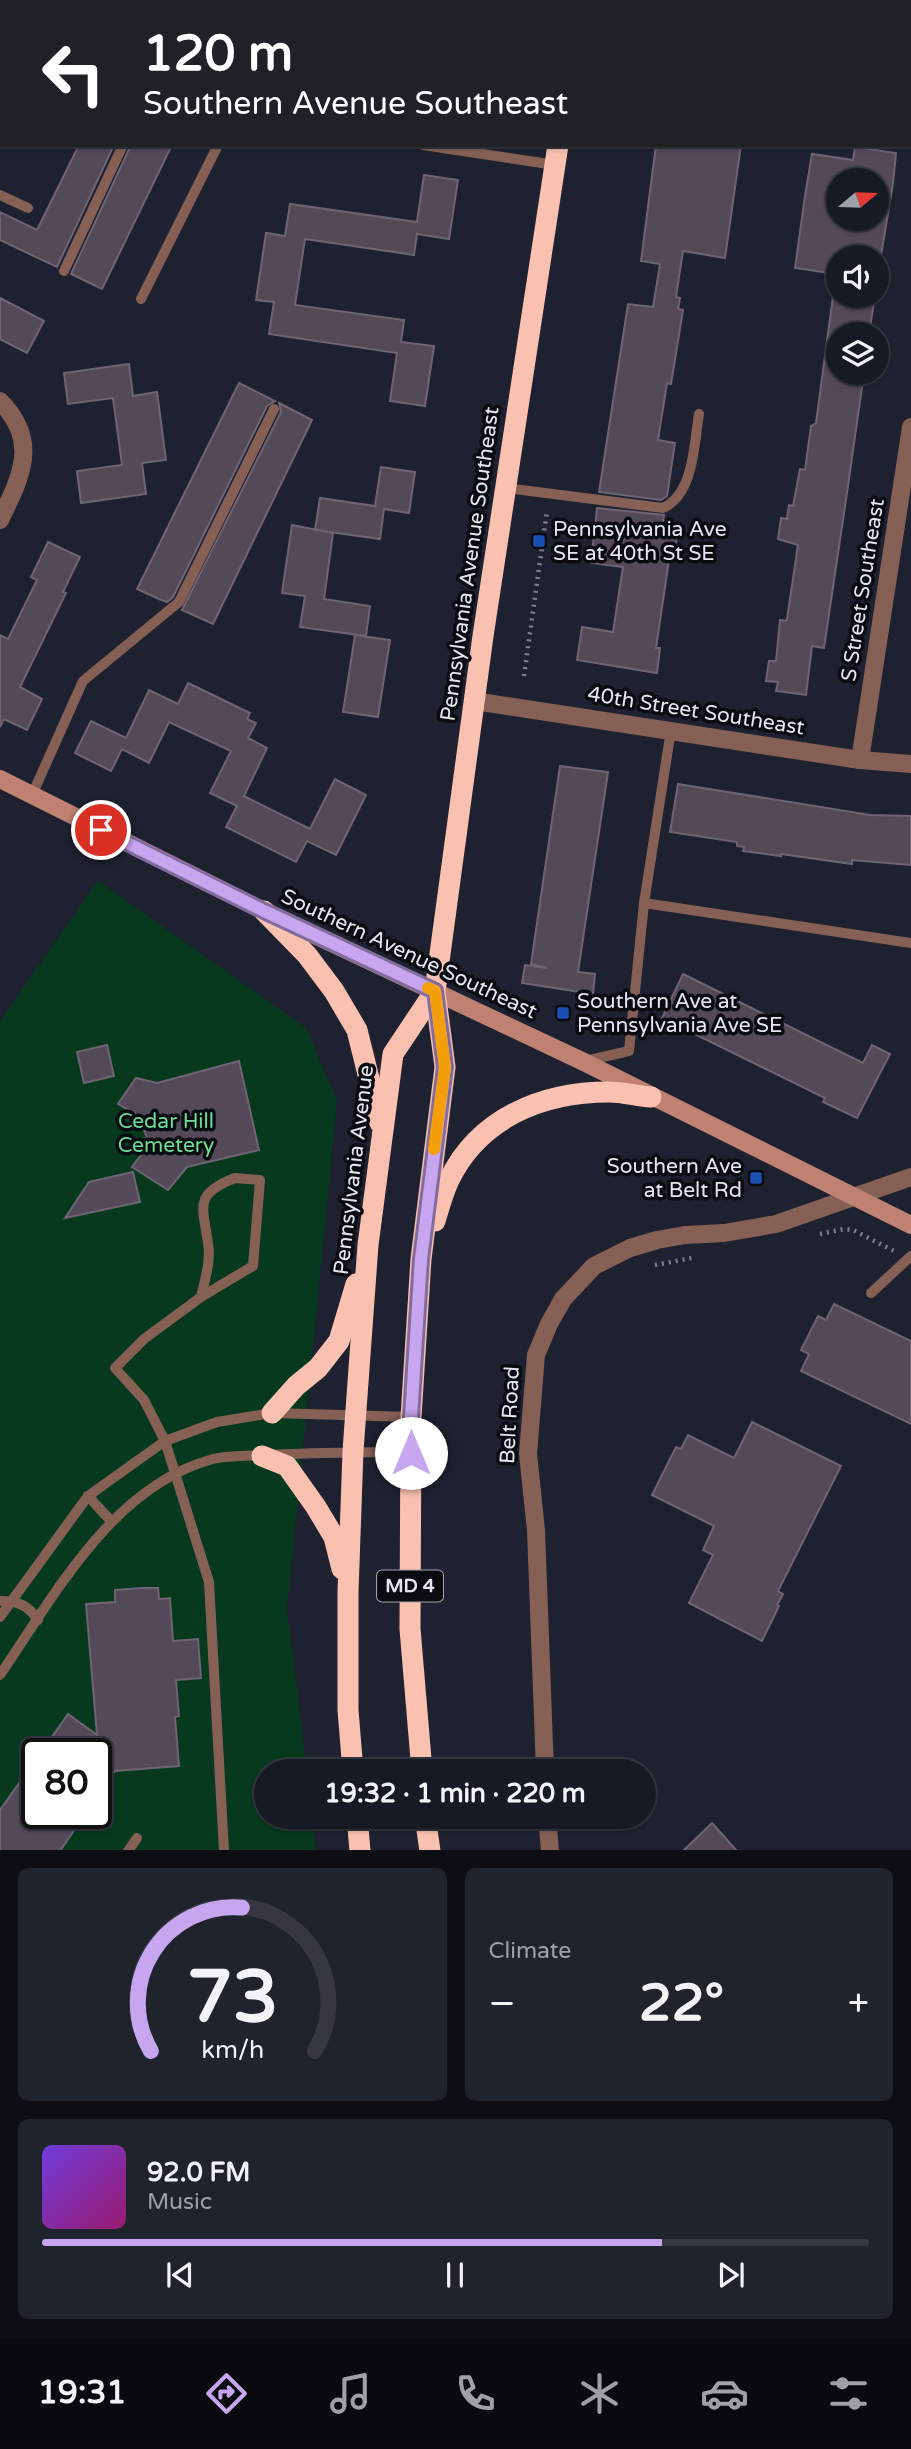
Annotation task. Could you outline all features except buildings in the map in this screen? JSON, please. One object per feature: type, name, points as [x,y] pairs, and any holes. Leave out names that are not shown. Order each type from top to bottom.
[{"type":"highway","name":"Pennsylvania Avenue Southeast","points":[[435,991],[474,701],[557,155]]},
{"type":"highway","points":[[264,911],[307,955],[334,991],[357,1030],[383,1135]]},
{"type":"highway","name":"Pennsylvania Avenue","points":[[352,1759],[348,1710],[348,1592],[355,1415],[368,1245],[393,1054],[435,991]]},
{"type":"highway","name":"MD 4","points":[[421,1759],[410,1629],[411,1417],[421,1259],[445,1067],[435,991]]},
{"type":"highway","points":[[421,1259],[449,1180],[467,1151],[484,1132],[522,1109],[559,1098],[583,1093],[611,1092],[652,1097]]},
{"type":"highway","points":[[271,1413],[296,1386],[318,1368],[339,1341],[368,1245]]},
{"type":"highway","points":[[262,1455],[287,1466],[316,1507],[334,1537],[348,1592]]},
{"type":"highway","points":[[358,1829],[360,1850]]},
{"type":"highway","points":[[427,1829],[430,1850]]},
{"type":"main road","name":"Southern Avenue Southeast","points":[[0,779],[264,911],[584,1062],[911,1225]]},
{"type":"street","points":[[0,401],[19,429],[24,456],[19,483],[0,520]]},
{"type":"street","name":"S Street Southeast","points":[[860,760],[911,428]]},
{"type":"street","name":"40th Street Southeast","points":[[474,701],[860,760],[911,764]]},
{"type":"street","name":"Belt Road","points":[[545,1759],[536,1530],[528,1454],[536,1355],[563,1299],[594,1266],[630,1248],[685,1235],[724,1233],[776,1224],[911,1177]]},
{"type":"street","points":[[548,1829],[550,1850]]},
{"type":"lane","points":[[64,271],[122,147]]},
{"type":"lane","points":[[142,299],[217,147]]},
{"type":"lane","points":[[450,147],[557,155]]},
{"type":"lane","points":[[0,195],[28,208]]},
{"type":"lane","points":[[32,795],[83,681],[180,603],[274,410]]},
{"type":"lane","points":[[506,488],[663,508],[672,504],[686,484],[699,414]]},
{"type":"lane","points":[[584,1062],[629,1051],[644,903],[671,730]]},
{"type":"lane","points":[[644,903],[911,943]]},
{"type":"lane","points":[[201,1297],[208,1269],[209,1244],[202,1217],[205,1200],[216,1185],[235,1178],[260,1180],[253,1266],[201,1297],[144,1339],[115,1368],[144,1400],[165,1441],[209,1582],[224,1850]]},
{"type":"lane","points":[[871,1293],[911,1256]]},
{"type":"lane","points":[[0,1618],[6,1601],[88,1496],[165,1441],[217,1422],[271,1413],[411,1417]]},
{"type":"lane","points":[[0,1675],[77,1564],[111,1521],[150,1489],[175,1475],[215,1458],[353,1451],[411,1453]]},
{"type":"lane","points":[[88,1496],[111,1521]]},
{"type":"lane","points":[[6,1601],[31,1609],[38,1620]]},
{"type":"lane","points":[[128,1850],[137,1838]]},
{"type":"path","points":[[524,676],[547,507]]},
{"type":"green space","name":"Cedar Hill Cemetery","points":[[98,881],[306,1028],[337,1101],[287,1609],[306,1759],[254,1759],[254,1829],[313,1829],[316,1850],[0,1850],[0,1021]]},
{"type":"slow traffic","points":[[428,988],[435,991],[445,1067],[434,1149]]},
{"type":"place","name":"Pennsylvania Ave SE at 40th St SE","points":[[539,541]]},
{"type":"place","name":"Southern Ave at Pennsylvania Ave SE","points":[[563,1013]]},
{"type":"place","name":"Southern Ave at Belt Rd","points":[[756,1178]]},
{"type":"route","points":[[101,830],[264,911],[435,991],[445,1067],[421,1259],[411,1453]]}]
